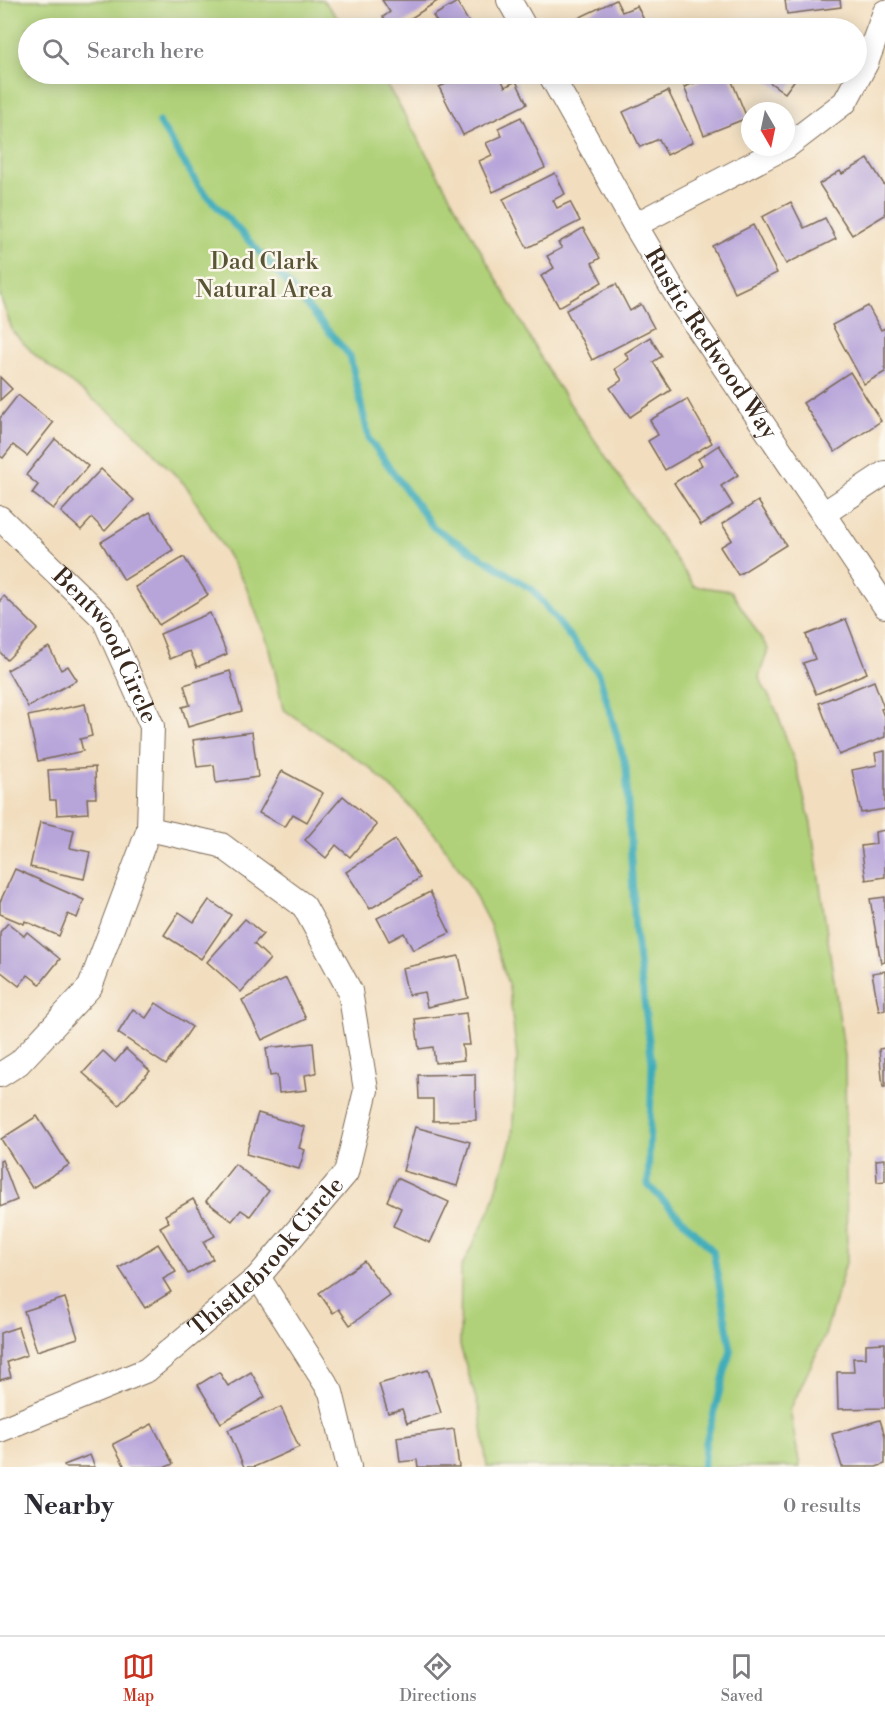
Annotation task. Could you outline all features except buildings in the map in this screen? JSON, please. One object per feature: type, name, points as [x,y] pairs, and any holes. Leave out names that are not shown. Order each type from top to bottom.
[{"type":"street","points":[[509,0],[519,18]]},
{"type":"street","points":[[867,60],[885,12]]},
{"type":"street","name":"Rustic Redwood Way","points":[[556,84],[680,301],[885,606]]},
{"type":"street","points":[[795,140],[845,102],[855,84]]},
{"type":"street","points":[[635,225],[769,156]]},
{"type":"street","points":[[823,514],[885,473]]},
{"type":"street","name":"Bentwood Circle","points":[[0,518],[104,620],[152,726],[149,829],[90,987],[19,1063],[0,1075]]},
{"type":"street","name":"Thistlebrook Circle","points":[[0,1430],[147,1370],[258,1277],[346,1173],[366,1090],[350,991],[304,906],[221,845],[149,829]]},
{"type":"street","points":[[258,1277],[331,1392],[348,1458],[348,1467]]},
{"type":"green space","name":"Dad Clark Natural Area","points":[[0,0],[323,0],[338,18],[18,18],[18,84],[386,84],[553,379],[694,586],[731,591],[768,649],[759,677],[776,710],[796,766],[811,824],[845,1056],[847,1259],[825,1335],[790,1410],[800,1467],[487,1467],[480,1412],[460,1346],[461,1268],[491,1208],[512,1138],[517,1058],[509,988],[490,925],[466,879],[439,839],[408,804],[370,768],[283,709],[270,649],[245,584],[187,487],[128,426],[37,357],[13,332],[0,296]]},
{"type":"waterway","points":[[159,122],[200,188],[275,269],[350,356],[369,439],[433,527],[533,590],[599,674],[626,767],[635,930],[652,1063],[648,1185],[713,1251],[731,1349],[706,1442],[703,1467]]}]
